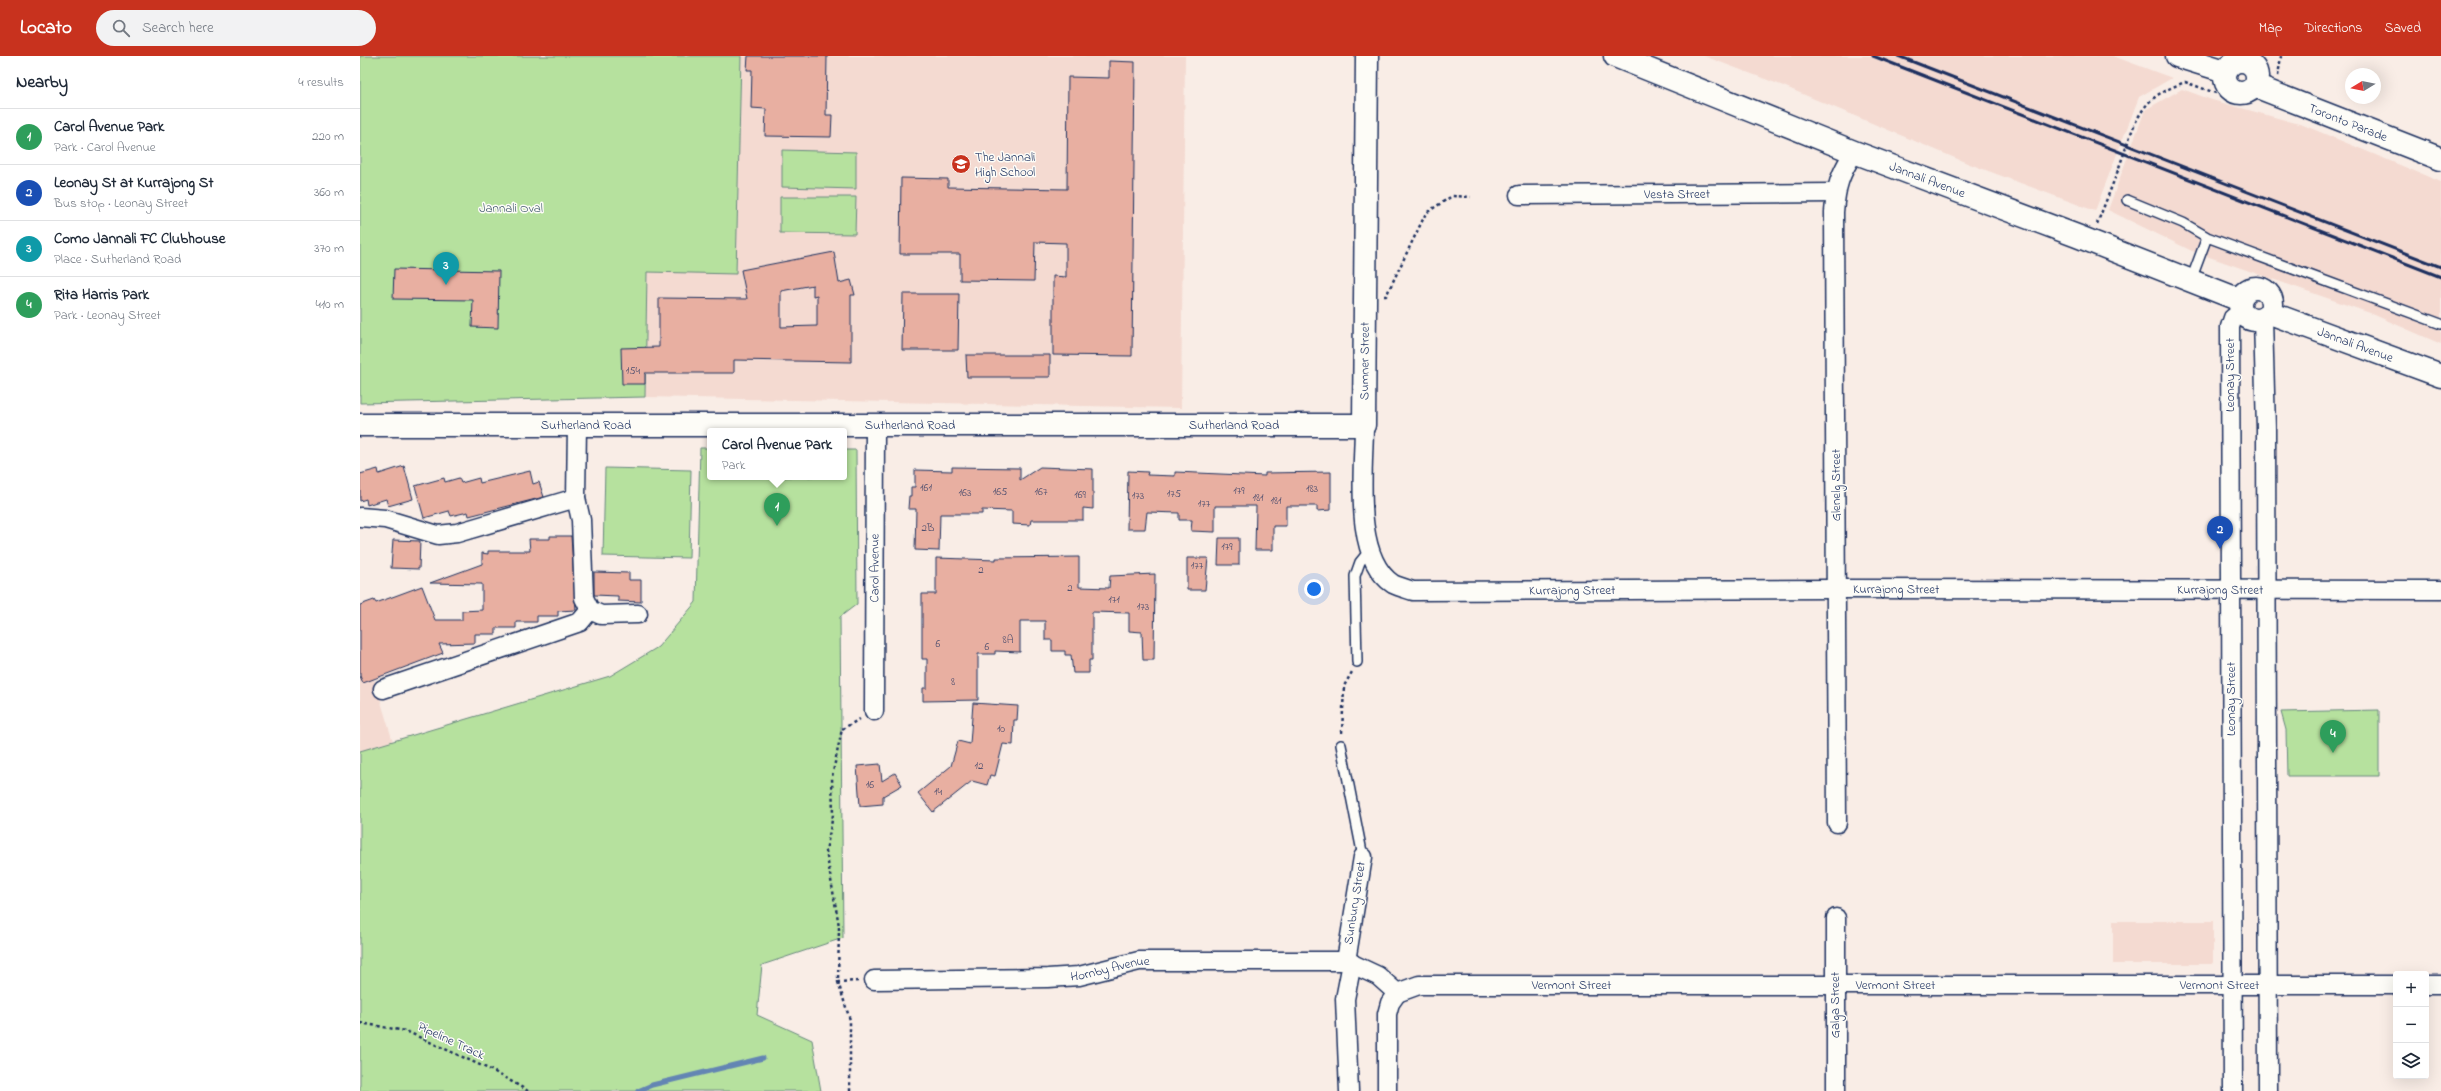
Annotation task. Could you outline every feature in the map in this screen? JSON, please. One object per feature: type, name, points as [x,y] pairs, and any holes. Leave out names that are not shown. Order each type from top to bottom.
[{"type":"street","name":"Sumner Street","points":[[1368,56],[1364,533],[1369,551]]},
{"type":"street","name":"Jannali Avenue","points":[[1615,56],[1854,152],[2191,280],[2241,306]]},
{"type":"street","points":[[2177,56],[2226,71]]},
{"type":"street","points":[[2250,60],[2256,71],[2254,96],[2247,93],[2242,94],[2231,91],[2225,82],[2226,71],[2236,61],[2250,60]]},
{"type":"street","name":"Toronto Parade","points":[[2254,96],[2441,160]]},
{"type":"street","name":"Glenelg Street","points":[[1837,823],[1836,193],[1840,173],[1854,152]]},
{"type":"street","name":"Vesta Street","points":[[1519,195],[1836,193]]},
{"type":"street","points":[[2266,316],[2254,320],[2241,306],[2243,295],[2251,289],[2262,289],[2271,296],[2272,307],[2266,316],[2268,1091]]},
{"type":"street","name":"Leonay Street","points":[[2233,1091],[2230,327],[2233,318],[2241,306]]},
{"type":"street","name":"Jannali Avenue","points":[[2266,316],[2441,376]]},
{"type":"street","name":"Carol Avenue","points":[[874,711],[875,424]]},
{"type":"street","name":"Sutherland Road","points":[[360,425],[1364,425]]},
{"type":"street","points":[[577,425],[576,498],[581,520],[582,582],[584,598],[590,610],[600,614],[638,614]]},
{"type":"street","points":[[360,517],[385,519],[438,534],[457,533],[576,498]]},
{"type":"street","name":"Kurrajong Street","points":[[1369,551],[1378,568],[1393,584],[1414,591],[1836,589],[2230,591],[2441,590]]},
{"type":"street","points":[[383,689],[580,622],[590,610]]},
{"type":"street","name":"Sunbury Street","points":[[1349,1091],[1346,999],[1349,962],[1363,857]]},
{"type":"street","name":"Galga Street","points":[[1836,918],[1836,1091]]},
{"type":"street","name":"Hornby Avenue","points":[[874,980],[1048,978],[1079,976],[1139,962],[1349,962]]},
{"type":"street","name":"Sunbury Street","points":[[1349,962],[1378,976],[1397,993]]},
{"type":"street","name":"Vermont Street","points":[[1397,993],[1419,985],[2393,985]]},
{"type":"street","points":[[2429,985],[2441,985]]},
{"type":"street","points":[[1387,1091],[1387,1014],[1390,1003],[1397,993]]},
{"type":"lane","points":[[2127,200],[2183,223],[2207,237],[2441,324]]},
{"type":"lane","points":[[2191,280],[2207,237]]},
{"type":"lane","points":[[1357,662],[1355,576],[1360,562],[1369,551]]},
{"type":"lane","name":"Sunbury Street","points":[[1341,745],[1363,857]]},
{"type":"path","points":[[2097,225],[2133,128],[2144,106],[2152,98],[2184,82],[2254,96]]},
{"type":"path","points":[[1366,299],[1386,296],[1426,214],[1452,196],[1470,197]]},
{"type":"path","points":[[1341,745],[1344,686],[1357,662]]},
{"type":"path","points":[[850,1091],[850,1020],[838,982],[839,926],[826,851],[833,815],[832,777],[842,729],[874,711]]},
{"type":"path","points":[[838,982],[874,980]]},
{"type":"path","name":"Pipeline Track","points":[[360,1023],[406,1031],[493,1071],[528,1091]]},
{"type":"shaded area","name":"The Jannali High School","points":[[741,56],[1185,56],[1181,408],[645,397],[647,272],[736,273]]},
{"type":"shaded area","points":[[1704,56],[2113,56],[2172,78],[2139,97],[2095,211],[1967,163],[1781,85]]},
{"type":"shaded area","points":[[2182,89],[2212,100],[2303,125],[2441,182],[2441,344],[2370,313],[2192,251],[2108,210],[2145,110]]},
{"type":"shaded area","points":[[360,632],[393,742],[360,751]]},
{"type":"shaded area","points":[[2113,921],[2213,921],[2213,964],[2113,964]]},
{"type":"green space","name":"Jannali Oval","points":[[360,56],[741,56],[736,274],[647,272],[645,397],[360,403]]},
{"type":"green space","points":[[782,150],[856,152],[856,189],[782,187]]},
{"type":"green space","points":[[780,197],[856,197],[855,234],[780,233]]},
{"type":"green space","points":[[700,448],[707,448],[707,480],[847,480],[847,450],[856,450],[857,604],[840,617],[843,938],[762,965],[757,1015],[812,1040],[821,1091],[360,1091],[360,751],[610,676],[658,647],[696,602]]},
{"type":"green space","points":[[605,468],[691,470],[689,558],[603,556]]},
{"type":"green space","points":[[2379,710],[2379,776],[2287,776],[2286,730],[2281,712]]},
{"type":"building","points":[[748,56],[827,56],[826,115],[832,115],[831,137],[765,136],[766,109],[751,108],[752,70],[747,70]]},
{"type":"building","points":[[1109,61],[1135,62],[1132,356],[1053,355],[1053,276],[1066,277],[1066,243],[1035,242],[1034,281],[960,280],[960,254],[900,254],[901,178],[948,179],[948,187],[1067,189],[1068,77],[1109,78]]},
{"type":"building","points":[[834,252],[839,283],[851,280],[855,295],[851,295],[851,362],[734,360],[734,373],[645,373],[645,384],[622,384],[621,348],[659,347],[659,298],[747,299],[741,270]],"holes":[[[813,285],[813,296],[817,295],[817,326],[781,327],[781,291]]]},
{"type":"building","points":[[394,269],[499,271],[498,328],[472,327],[473,300],[393,299]]},
{"type":"building","points":[[903,294],[959,294],[958,350],[902,350]]},
{"type":"building","points":[[966,355],[1050,355],[1050,377],[967,377]]},
{"type":"building","points":[[404,466],[413,499],[388,506],[386,499],[367,505],[366,499],[360,501],[360,474],[378,469],[379,474]]},
{"type":"building","points":[[952,467],[1020,468],[1020,480],[1040,467],[1093,469],[1093,509],[1083,508],[1083,520],[1031,520],[1030,525],[1012,524],[1012,511],[982,510],[982,514],[940,514],[939,551],[915,550],[916,509],[908,509],[909,496],[911,496],[911,487],[915,487],[915,470],[952,471]]},
{"type":"building","points":[[530,471],[533,484],[539,482],[544,497],[469,516],[468,512],[451,516],[449,511],[424,518],[415,486],[444,478],[445,482],[459,478],[461,483],[479,478],[480,483]]},
{"type":"building","points":[[1128,471],[1148,472],[1147,475],[1175,476],[1175,472],[1265,476],[1265,473],[1331,472],[1331,510],[1317,511],[1317,506],[1286,506],[1286,526],[1273,526],[1273,550],[1255,550],[1256,506],[1215,506],[1215,532],[1191,531],[1192,520],[1179,520],[1179,513],[1147,512],[1145,529],[1127,529]]},
{"type":"building","points":[[550,536],[571,536],[576,610],[558,611],[558,616],[537,616],[537,622],[516,622],[516,628],[496,628],[496,634],[475,634],[475,643],[439,644],[443,653],[363,683],[360,676],[360,605],[374,600],[376,603],[422,586],[435,620],[462,620],[462,611],[482,610],[482,584],[430,583],[482,564],[482,553],[488,554],[488,551],[530,551],[529,539],[550,539]]},
{"type":"building","points":[[1219,538],[1239,538],[1239,565],[1218,565]]},
{"type":"building","points":[[393,540],[420,541],[419,569],[391,568]]},
{"type":"building","points":[[1079,557],[1079,587],[1109,588],[1110,576],[1155,574],[1154,660],[1143,660],[1142,632],[1129,631],[1129,613],[1092,612],[1092,660],[1089,660],[1089,673],[1073,673],[1071,655],[1065,655],[1065,651],[1052,651],[1052,640],[1045,640],[1045,621],[1020,621],[1020,652],[995,651],[995,654],[978,654],[978,700],[923,701],[923,688],[927,688],[927,659],[922,659],[922,594],[936,594],[936,558],[996,560],[996,558]]},
{"type":"building","points":[[1187,558],[1208,558],[1205,590],[1187,590]]},
{"type":"building","points":[[594,572],[629,573],[629,580],[641,580],[641,602],[618,601],[618,596],[594,595]]},
{"type":"building","points":[[973,703],[1018,706],[1017,720],[1014,720],[1013,745],[1003,744],[995,776],[990,775],[987,785],[972,781],[933,812],[918,793],[951,766],[958,741],[970,744]]},
{"type":"building","points":[[880,764],[882,781],[895,773],[902,785],[883,796],[883,804],[860,806],[857,766]]},
{"type":"waterway","points":[[638,1091],[652,1085],[763,1058]]},
{"type":"railway","points":[[1873,56],[2441,277]]},
{"type":"railway","points":[[1898,56],[2441,267]]},
{"type":"place","name":"The Jannali High School","points":[[961,164]]},
{"type":"place","name":"Como Jannali FC Clubhouse","points":[[446,285]]},
{"type":"place","name":"Carol Avenue Park","points":[[777,526]]},
{"type":"place","name":"Leonay St at Kurrajong St","points":[[2220,549]]},
{"type":"place","name":"Rita Harris Park","points":[[2333,753]]}]
